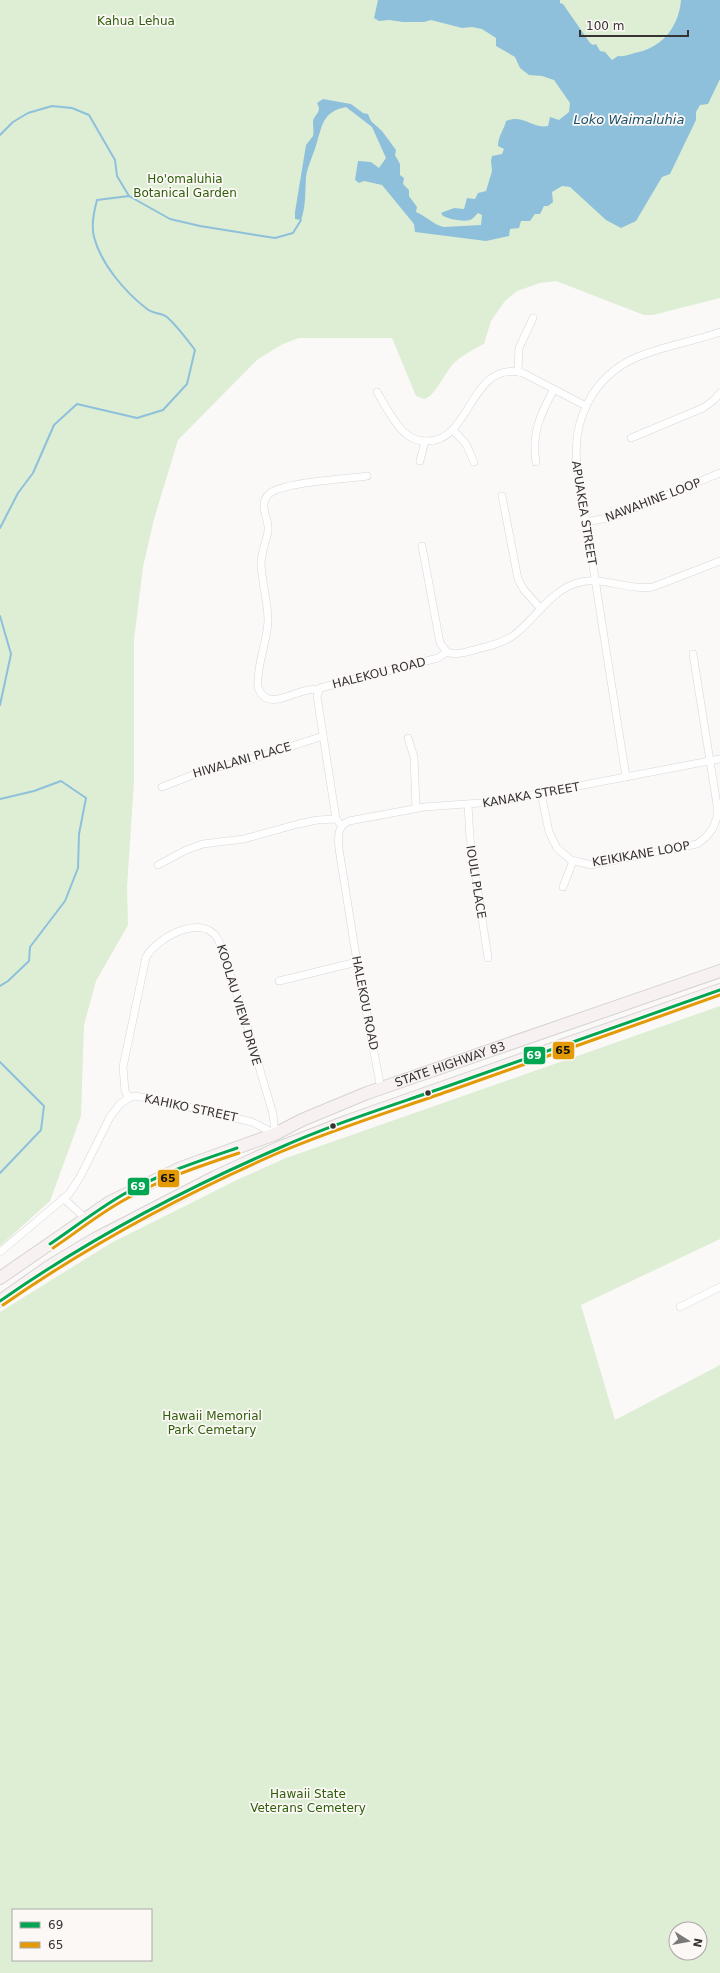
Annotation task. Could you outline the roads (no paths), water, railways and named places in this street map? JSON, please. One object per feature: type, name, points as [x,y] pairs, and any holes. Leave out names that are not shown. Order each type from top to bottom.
[{"type":"main road","name":"STATE HIGHWAY 83","points":[[0,1278],[110,1202],[181,1168],[275,1134],[302,1120],[382,1089],[720,971]]},
{"type":"main road","points":[[0,1301],[50,1266],[96,1239],[215,1177],[278,1148],[720,990]]},
{"type":"main road","points":[[517,1041],[523,1060]]},
{"type":"main road","points":[[382,1089],[388,1108]]},
{"type":"main road","points":[[275,1134],[278,1148]]},
{"type":"main road","points":[[86,1219],[96,1239]]},
{"type":"street","points":[[518,372],[519,348],[533,318]]},
{"type":"street","name":"APUAKEA STREET","points":[[626,777],[576,454],[578,428],[586,406],[605,379],[627,362],[645,354],[720,332]]},
{"type":"street","points":[[377,392],[401,429],[409,436],[424,441],[440,439],[453,430],[489,380],[503,372],[518,372],[586,406]]},
{"type":"street","points":[[536,462],[534,444],[537,426],[554,389]]},
{"type":"street","points":[[631,438],[704,408],[720,393]]},
{"type":"street","points":[[453,430],[466,444],[474,462]]},
{"type":"street","points":[[420,461],[424,441]]},
{"type":"street","name":"NAWAHINE LOOP","points":[[586,522],[613,517],[720,473]]},
{"type":"street","points":[[318,690],[306,689],[279,700],[272,700],[262,695],[258,687],[268,622],[261,564],[262,551],[268,530],[264,501],[271,493],[285,487],[367,476]]},
{"type":"street","points":[[502,496],[518,579],[524,590],[541,609]]},
{"type":"street","points":[[422,546],[440,643],[447,652]]},
{"type":"street","name":"HALEKOU ROAD","points":[[336,819],[317,696],[318,690],[325,685],[438,658],[447,652],[456,654],[502,642],[519,631],[554,596],[567,587],[581,581],[595,580],[643,588],[653,587],[720,561]]},
{"type":"street","name":"KEIKIKANE LOOP","points":[[573,861],[584,864],[597,864],[692,846],[702,841],[710,833],[717,817],[717,805],[693,654]]},
{"type":"street","name":"HIWALANI PLACE","points":[[162,787],[205,770],[250,760],[322,736]]},
{"type":"street","points":[[408,738],[414,757],[416,808]]},
{"type":"street","name":"KANAKA STREET","points":[[342,826],[349,821],[416,808],[468,805],[541,793],[720,759]]},
{"type":"street","points":[[541,793],[551,838],[561,852],[573,861],[563,886]]},
{"type":"street","name":"IOULI PLACE","points":[[468,805],[470,838],[488,958]]},
{"type":"street","points":[[158,865],[186,850],[203,844],[244,839],[298,824],[336,819],[342,826]]},
{"type":"street","name":"HALEKOU ROAD","points":[[342,826],[339,832],[339,849],[357,962],[382,1089]]},
{"type":"street","name":"KOOLAU VIEW DRIVE","points":[[129,1098],[124,1092],[123,1067],[146,957],[152,947],[161,940],[190,929],[202,927],[214,933],[220,944],[245,1019],[272,1114],[275,1134]]},
{"type":"street","points":[[279,982],[357,962]]},
{"type":"street","name":"KAHIKO STREET","points":[[0,1252],[69,1194],[110,1117],[120,1104],[129,1098],[134,1096],[154,1099],[252,1122],[275,1134]]},
{"type":"street","points":[[63,1198],[86,1219]]},
{"type":"street","points":[[680,1307],[720,1288]]},
{"type":"water","name":"Loko Waimaluhia","points":[[378,0],[560,0],[560,3],[563,4],[590,43],[593,45],[596,44],[600,51],[605,52],[612,60],[618,56],[648,49],[663,40],[669,33],[677,18],[681,0],[720,0],[720,79],[708,104],[700,105],[696,112],[696,120],[670,174],[662,177],[636,221],[621,228],[606,220],[570,187],[562,186],[552,192],[553,202],[548,206],[544,206],[540,214],[535,214],[530,221],[521,221],[519,228],[510,229],[509,236],[486,241],[415,232],[414,224],[382,185],[364,181],[359,183],[355,180],[358,161],[371,162],[379,168],[386,158],[372,127],[346,107],[333,112],[323,123],[307,172],[303,215],[301,220],[295,219],[306,145],[313,136],[313,120],[319,109],[317,103],[323,99],[351,104],[363,113],[368,114],[371,121],[382,131],[396,150],[395,155],[400,164],[400,175],[404,178],[403,184],[409,190],[409,196],[417,207],[416,212],[444,227],[481,225],[482,215],[478,213],[473,218],[464,221],[443,216],[441,213],[454,208],[464,209],[467,198],[475,199],[478,193],[486,191],[492,171],[492,156],[502,154],[504,149],[498,146],[506,121],[518,119],[537,126],[548,126],[550,117],[559,120],[569,112],[570,103],[554,80],[542,76],[529,75],[520,68],[515,57],[496,46],[496,38],[482,29],[472,27],[462,28],[431,20],[424,22],[389,20],[379,21],[374,18]]},
{"type":"waterway","points":[[0,135],[13,122],[28,113],[52,106],[72,108],[89,115],[115,160],[117,176],[129,196]]},
{"type":"waterway","points":[[0,528],[18,493],[33,473],[54,425],[77,404],[137,418],[163,410],[187,384],[195,350],[167,317],[149,311],[122,286],[108,267],[97,247],[93,233],[93,218],[97,200],[129,196],[170,219],[200,226],[275,238],[293,233],[301,220]]},
{"type":"waterway","points":[[0,616],[11,654],[0,705]]},
{"type":"waterway","points":[[0,799],[34,791],[61,781],[86,798],[79,834],[78,868],[65,901],[30,947],[29,961],[8,981],[0,986]]},
{"type":"waterway","points":[[0,1062],[44,1106],[41,1130],[0,1173]]},
{"type":"park label","name":"Kahua Lehua","points":[[136,21]]},
{"type":"park label","name":"Ho'omaluhia Botanical Garden","points":[[185,186]]},
{"type":"park label","name":"Hawaii Memorial Park Cemetary","points":[[212,1423]]},
{"type":"park label","name":"Hawaii State Veterans Cemetery","points":[[308,1801]]}]
